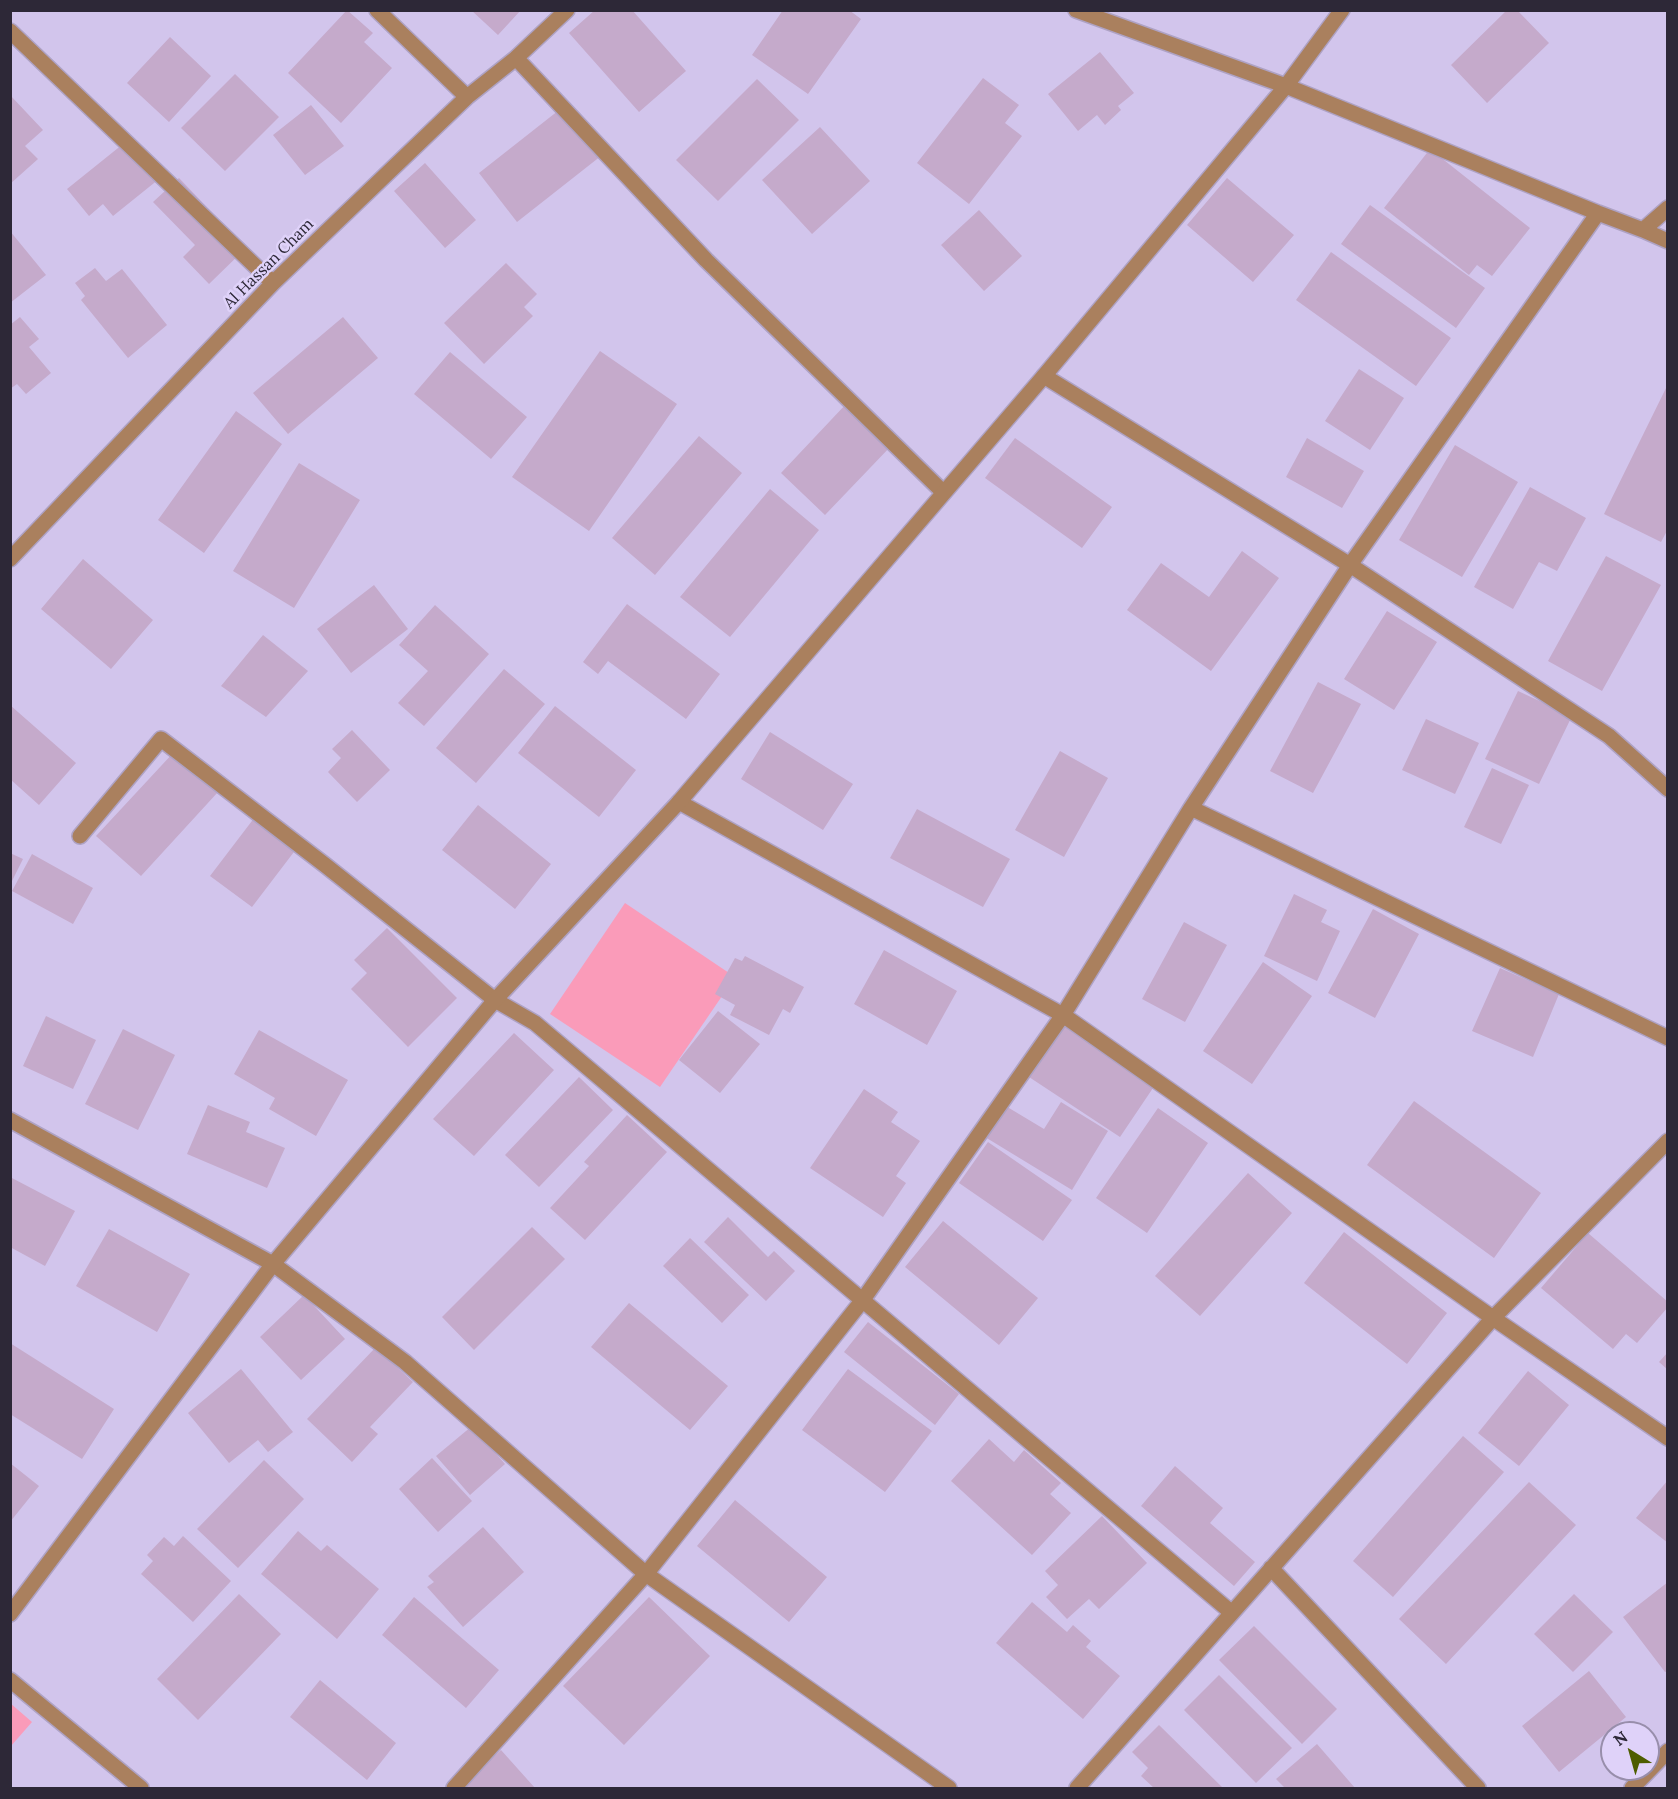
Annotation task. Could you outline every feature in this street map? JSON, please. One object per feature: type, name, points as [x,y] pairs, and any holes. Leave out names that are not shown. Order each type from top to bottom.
[{"type":"street","points":[[377,10],[467,97]]},
{"type":"street","name":"Al Hassan Cham","points":[[10,559],[273,283],[467,97],[516,58],[567,10]]},
{"type":"street","points":[[1076,10],[1286,86],[1668,241]]},
{"type":"street","points":[[10,1614],[273,1264],[495,1000],[679,802],[1044,376],[1286,86],[1342,10]]},
{"type":"street","points":[[10,31],[273,283]]},
{"type":"street","points":[[516,58],[706,260],[943,492]]},
{"type":"street","points":[[1643,230],[1668,208]]},
{"type":"street","points":[[454,1788],[646,1574],[862,1301],[1063,1015],[1191,808],[1350,565],[1598,213]]},
{"type":"street","points":[[1044,376],[1350,565],[1609,736],[1668,789]]},
{"type":"street","points":[[80,836],[161,739],[495,1000],[535,1023],[1232,1613]]},
{"type":"street","points":[[679,802],[1063,1015],[1493,1318],[1668,1438]]},
{"type":"street","points":[[1191,808],[1668,1038]]},
{"type":"street","points":[[10,1120],[273,1264],[405,1362],[646,1574],[949,1788]]},
{"type":"street","points":[[1077,1788],[1493,1318],[1668,1141]]},
{"type":"street","points":[[1271,1569],[1478,1788]]},
{"type":"street","points":[[10,1680],[141,1788]]},
{"type":"street","points":[[1632,1788],[1668,1751]]},
{"type":"shaded area","points":[[625,903],[735,977],[660,1087],[550,1014]]},
{"type":"shaded area","points":[[10,1703],[32,1722],[11,1746],[10,1746]]},
{"type":"building","points":[[347,10],[373,33],[364,42],[392,68],[341,123],[288,73]]},
{"type":"building","points":[[471,10],[521,10],[498,35]]},
{"type":"building","points":[[595,10],[632,10],[686,71],[639,112],[569,33]]},
{"type":"building","points":[[783,10],[849,10],[861,19],[808,94],[752,55]]},
{"type":"building","points":[[1507,10],[1517,10],[1549,43],[1487,103],[1451,65]]},
{"type":"building","points":[[170,37],[211,76],[169,122],[127,83]]},
{"type":"building","points":[[1100,52],[1134,93],[1118,106],[1121,110],[1105,125],[1097,115],[1078,131],[1048,94]]},
{"type":"building","points":[[235,74],[279,117],[225,171],[181,128]]},
{"type":"building","points":[[983,78],[1019,105],[1005,123],[1022,136],[969,204],[917,163]]},
{"type":"building","points":[[757,79],[799,120],[718,201],[676,160]]},
{"type":"building","points":[[10,95],[43,130],[25,146],[38,159],[10,184]]},
{"type":"building","points":[[568,103],[606,152],[517,222],[479,173]]},
{"type":"building","points":[[311,105],[344,146],[305,175],[273,135]]},
{"type":"building","points":[[820,127],[870,181],[812,234],[762,180]]},
{"type":"building","points":[[128,140],[159,179],[113,216],[103,204],[89,216],[67,189]]},
{"type":"building","points":[[1430,149],[1530,228],[1492,276],[1477,265],[1469,275],[1384,208]]},
{"type":"building","points":[[425,163],[476,220],[445,248],[394,191]]},
{"type":"building","points":[[179,178],[246,248],[209,284],[183,257],[195,245],[153,202]]},
{"type":"building","points":[[1227,178],[1294,235],[1253,282],[1187,225]]},
{"type":"building","points":[[1370,205],[1485,288],[1456,328],[1341,244]]},
{"type":"building","points":[[979,210],[1022,256],[984,291],[941,245]]},
{"type":"building","points":[[10,231],[46,275],[10,303]]},
{"type":"building","points":[[1331,252],[1451,338],[1416,386],[1296,300]]},
{"type":"building","points":[[506,263],[537,294],[524,307],[533,316],[484,364],[444,323]]},
{"type":"building","points":[[95,268],[106,281],[122,269],[167,325],[128,358],[81,300],[85,296],[75,283]]},
{"type":"building","points":[[20,317],[39,339],[29,347],[51,373],[26,394],[17,384],[10,389],[10,325]]},
{"type":"building","points":[[343,317],[378,358],[288,434],[253,393]]},
{"type":"building","points":[[600,351],[677,404],[589,531],[512,477]]},
{"type":"building","points":[[450,352],[527,417],[491,459],[414,394]]},
{"type":"building","points":[[1359,369],[1404,398],[1370,450],[1325,421]]},
{"type":"building","points":[[1668,384],[1668,529],[1661,542],[1604,514]]},
{"type":"building","points":[[847,403],[892,445],[825,515],[781,473]]},
{"type":"building","points":[[236,411],[282,444],[204,553],[158,520]]},
{"type":"building","points":[[699,436],[742,473],[655,575],[612,538]]},
{"type":"building","points":[[1015,438],[1112,507],[1082,548],[985,478]]},
{"type":"building","points":[[1307,438],[1364,471],[1342,508],[1286,477]]},
{"type":"building","points":[[1455,445],[1518,482],[1462,577],[1399,540]]},
{"type":"building","points":[[299,463],[360,500],[294,608],[233,571]]},
{"type":"building","points":[[1530,487],[1586,518],[1557,571],[1539,562],[1513,609],[1474,587]]},
{"type":"building","points":[[770,489],[819,530],[730,637],[680,597]]},
{"type":"building","points":[[1242,551],[1279,578],[1211,671],[1127,610],[1161,563],[1209,597]]},
{"type":"building","points":[[1606,556],[1661,585],[1602,691],[1548,661]]},
{"type":"building","points":[[83,559],[153,620],[111,669],[41,609]]},
{"type":"building","points":[[374,585],[408,629],[351,673],[317,629]]},
{"type":"building","points":[[627,604],[720,674],[686,719],[608,661],[598,674],[583,662]]},
{"type":"building","points":[[435,605],[489,654],[424,726],[398,703],[428,671],[399,645]]},
{"type":"building","points":[[1387,611],[1437,642],[1394,710],[1344,679]]},
{"type":"building","points":[[263,635],[308,671],[266,717],[221,686]]},
{"type":"building","points":[[504,669],[545,704],[476,783],[436,748]]},
{"type":"building","points":[[1318,682],[1361,704],[1313,793],[1270,771]]},
{"type":"building","points":[[1518,691],[1572,716],[1539,784],[1485,759]]},
{"type":"building","points":[[10,705],[76,763],[39,805],[10,779]]},
{"type":"building","points":[[555,706],[636,770],[599,817],[518,753]]},
{"type":"building","points":[[1426,719],[1479,743],[1455,794],[1402,770]]},
{"type":"building","points":[[352,730],[390,770],[357,802],[328,772],[341,758],[332,749]]},
{"type":"building","points":[[770,732],[853,784],[823,830],[741,779]]},
{"type":"building","points":[[1060,751],[1108,778],[1064,857],[1015,830]]},
{"type":"building","points":[[174,752],[218,792],[141,876],[96,836]]},
{"type":"building","points":[[1492,768],[1529,785],[1501,844],[1464,827]]},
{"type":"building","points":[[478,805],[551,864],[515,909],[442,850]]},
{"type":"building","points":[[917,809],[1010,859],[983,907],[890,858]]},
{"type":"building","points":[[258,813],[300,844],[252,907],[210,876]]},
{"type":"building","points":[[10,853],[23,859],[10,885]]},
{"type":"building","points":[[32,854],[93,888],[73,924],[12,891]]},
{"type":"building","points":[[1294,894],[1327,910],[1321,922],[1340,931],[1317,981],[1264,956]]},
{"type":"building","points":[[1373,909],[1419,934],[1375,1018],[1328,993]]},
{"type":"building","points":[[1184,922],[1227,945],[1185,1022],[1142,999]]},
{"type":"building","points":[[387,928],[457,998],[408,1047],[351,989],[367,973],[354,960]]},
{"type":"building","points":[[884,950],[957,991],[927,1045],[854,1004]]},
{"type":"building","points":[[745,956],[804,987],[790,1013],[783,1009],[769,1035],[730,1015],[735,1005],[715,994],[735,958],[742,961]]},
{"type":"building","points":[[1263,962],[1312,996],[1252,1084],[1203,1051]]},
{"type":"building","points":[[1500,968],[1559,994],[1533,1057],[1472,1031]]},
{"type":"building","points":[[718,1011],[760,1044],[720,1093],[679,1060]]},
{"type":"building","points":[[46,1016],[96,1040],[73,1089],[23,1066]]},
{"type":"building","points":[[1063,1025],[1155,1085],[1120,1137],[1029,1077]]},
{"type":"building","points":[[123,1029],[175,1055],[138,1130],[85,1104]]},
{"type":"building","points":[[259,1030],[348,1080],[316,1136],[269,1109],[275,1098],[234,1074]]},
{"type":"building","points":[[514,1033],[554,1070],[474,1156],[433,1119]]},
{"type":"building","points":[[579,1077],[613,1110],[539,1187],[505,1155]]},
{"type":"building","points":[[864,1089],[898,1112],[891,1122],[920,1141],[896,1176],[906,1183],[883,1217],[810,1168]]},
{"type":"building","points":[[1414,1101],[1541,1193],[1494,1258],[1367,1165]]},
{"type":"building","points":[[1061,1102],[1108,1131],[1072,1190],[985,1137],[1004,1105],[1044,1129]]},
{"type":"building","points":[[208,1105],[250,1122],[246,1132],[285,1148],[267,1188],[187,1154]]},
{"type":"building","points":[[1158,1108],[1208,1143],[1147,1233],[1096,1198]]},
{"type":"building","points":[[627,1115],[667,1152],[585,1240],[550,1208],[589,1166],[584,1162]]},
{"type":"building","points":[[988,1142],[1072,1200],[1043,1241],[959,1183]]},
{"type":"building","points":[[1248,1173],[1292,1213],[1200,1316],[1155,1276]]},
{"type":"building","points":[[10,1177],[75,1211],[45,1266],[10,1247]]},
{"type":"building","points":[[728,1217],[768,1257],[774,1251],[795,1271],[766,1301],[704,1242]]},
{"type":"building","points":[[943,1221],[1038,1298],[999,1345],[905,1267]]},
{"type":"building","points":[[532,1227],[565,1259],[474,1350],[442,1317]]},
{"type":"building","points":[[109,1229],[190,1274],[157,1332],[76,1286]]},
{"type":"building","points":[[1344,1232],[1447,1313],[1407,1364],[1304,1283]]},
{"type":"building","points":[[1588,1233],[1668,1302],[1668,1307],[1637,1343],[1626,1334],[1613,1349],[1541,1288]]},
{"type":"building","points":[[690,1238],[749,1295],[722,1323],[663,1266]]},
{"type":"building","points":[[304,1295],[345,1339],[301,1380],[260,1337]]},
{"type":"building","points":[[629,1303],[728,1386],[690,1430],[591,1347]]},
{"type":"building","points":[[868,1322],[959,1394],[935,1425],[844,1352]]},
{"type":"building","points":[[10,1343],[114,1409],[82,1459],[10,1414]]},
{"type":"building","points":[[376,1347],[413,1382],[370,1427],[378,1434],[352,1462],[307,1419]]},
{"type":"building","points":[[1668,1352],[1668,1370],[1659,1362]]},
{"type":"building","points":[[241,1369],[293,1432],[268,1452],[258,1440],[229,1463],[188,1413]]},
{"type":"building","points":[[848,1369],[932,1431],[885,1492],[802,1430]]},
{"type":"building","points":[[1528,1371],[1569,1405],[1519,1466],[1478,1433]]},
{"type":"building","points":[[472,1426],[505,1464],[470,1495],[436,1456]]},
{"type":"building","points":[[1463,1436],[1504,1472],[1393,1597],[1353,1561]]},
{"type":"building","points":[[989,1439],[1014,1462],[1024,1450],[1061,1483],[1050,1494],[1071,1513],[1032,1555],[951,1481]]},
{"type":"building","points":[[432,1458],[472,1501],[438,1532],[399,1489]]},
{"type":"building","points":[[264,1460],[304,1499],[238,1568],[197,1529]]},
{"type":"building","points":[[10,1463],[39,1486],[10,1522]]},
{"type":"building","points":[[1175,1466],[1223,1508],[1210,1523],[1255,1562],[1234,1586],[1141,1506]]},
{"type":"building","points":[[1668,1480],[1668,1543],[1636,1518]]},
{"type":"building","points":[[1529,1482],[1576,1525],[1446,1664],[1399,1619]]},
{"type":"building","points":[[735,1500],[827,1577],[789,1622],[697,1546]]},
{"type":"building","points":[[1102,1516],[1147,1563],[1099,1609],[1089,1599],[1067,1619],[1046,1597],[1058,1585],[1045,1571]]},
{"type":"building","points":[[483,1527],[524,1572],[463,1627],[427,1587],[434,1582],[428,1576]]},
{"type":"building","points":[[298,1531],[321,1551],[327,1545],[379,1589],[337,1639],[261,1574]]},
{"type":"building","points":[[183,1536],[231,1581],[193,1622],[141,1574],[153,1561],[147,1555],[164,1537],[174,1546]]},
{"type":"building","points":[[1668,1582],[1668,1671],[1665,1672],[1623,1617]]},
{"type":"building","points":[[239,1594],[281,1634],[198,1720],[157,1679]]},
{"type":"building","points":[[1574,1594],[1613,1632],[1573,1672],[1534,1634]]},
{"type":"building","points":[[414,1597],[499,1670],[466,1708],[382,1635]]},
{"type":"building","points":[[649,1597],[710,1656],[624,1745],[563,1686]]},
{"type":"building","points":[[1032,1602],[1067,1632],[1073,1625],[1091,1641],[1086,1647],[1120,1676],[1083,1719],[996,1643]]},
{"type":"building","points":[[1254,1626],[1337,1709],[1302,1744],[1219,1660]]},
{"type":"building","points":[[1589,1671],[1626,1717],[1621,1721],[1600,1721],[1600,1738],[1559,1772],[1522,1726]]},
{"type":"building","points":[[1219,1675],[1292,1748],[1256,1783],[1184,1710]]},
{"type":"building","points":[[320,1680],[396,1743],[367,1780],[290,1717]]},
{"type":"building","points":[[1159,1725],[1223,1788],[1154,1788],[1141,1776],[1148,1768],[1132,1752]]},
{"type":"building","points":[[1317,1744],[1355,1788],[1285,1788],[1276,1779]]},
{"type":"building","points":[[501,1750],[535,1788],[458,1788]]}]
